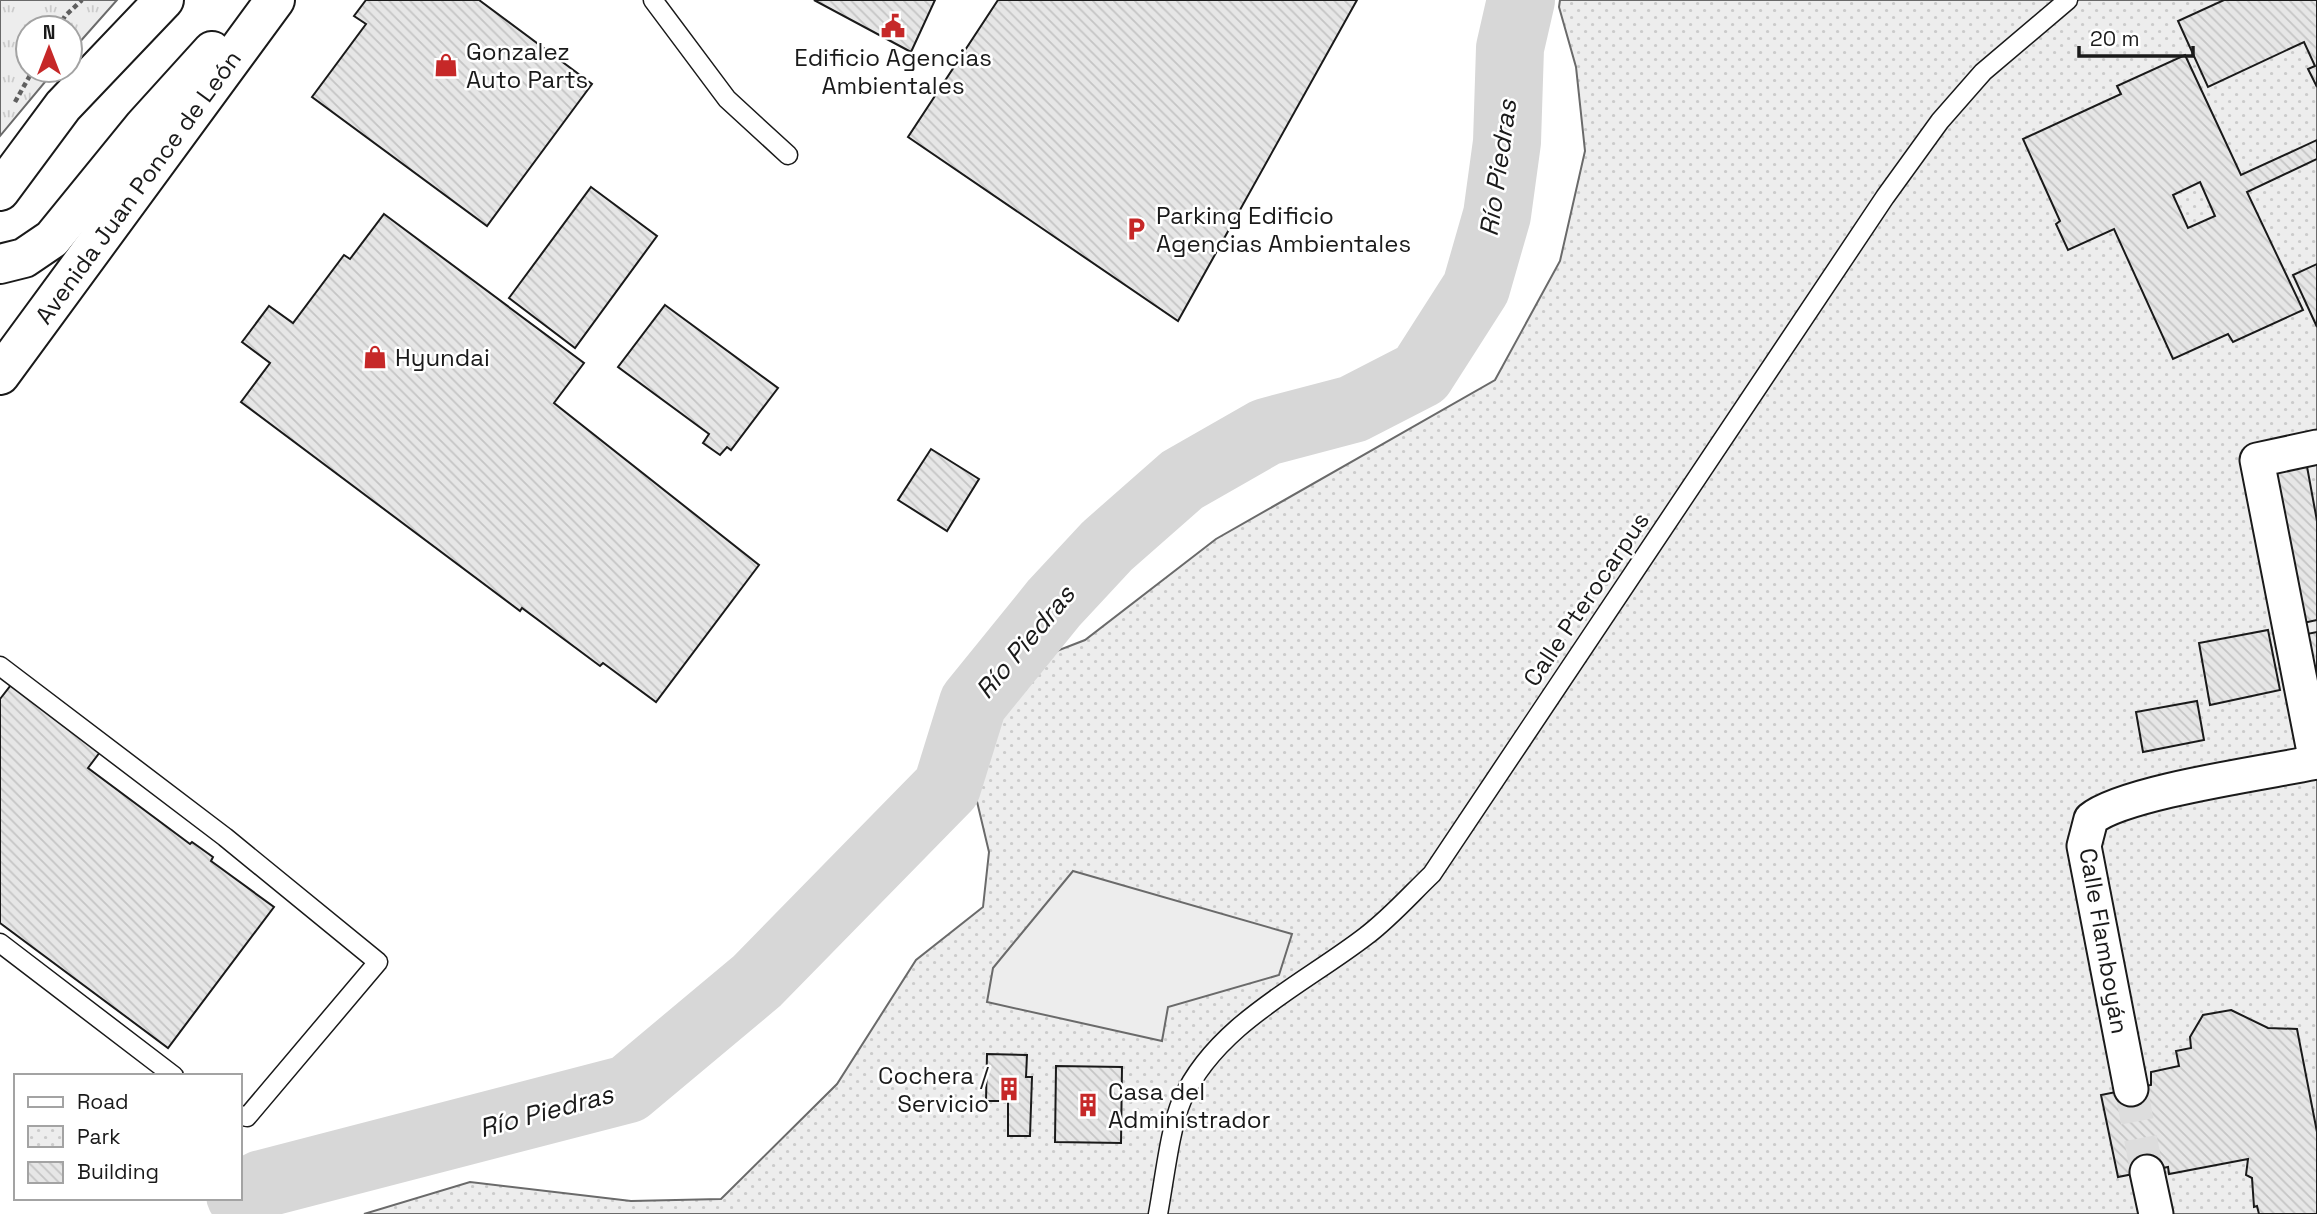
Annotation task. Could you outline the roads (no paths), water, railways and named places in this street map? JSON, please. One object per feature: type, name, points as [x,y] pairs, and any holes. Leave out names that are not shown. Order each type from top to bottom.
[{"type":"street","points":[[0,191],[63,106],[164,0]]},
{"type":"street","points":[[0,264],[24,258],[52,239],[144,126],[228,33],[275,0]]},
{"type":"street","name":"Avenida Juan Ponce de León","points":[[0,375],[275,0]]},
{"type":"street","points":[[2317,447],[2257,460],[2317,762]]},
{"type":"street","name":"Calle Flamboyán","points":[[2131,1088],[2084,846],[2091,819],[2115,806],[2146,797],[2317,762]]},
{"type":"street","points":[[2147,1172],[2156,1214]]},
{"type":"lane","points":[[653,0],[727,99],[788,155]]},
{"type":"lane","name":"Calle Pterocarpus","points":[[1158,1214],[1181,1102],[1203,1065],[1223,1043],[1269,1005],[1368,934],[1432,874],[1878,208],[1940,121],[1983,72],[2068,0]]},
{"type":"lane","points":[[0,666],[225,837],[378,962],[247,1117],[242,1116]]},
{"type":"lane","points":[[0,943],[171,1074]]},
{"type":"waterway","name":"Río Piedras","points":[[242,1194],[262,1184],[628,1089],[757,981],[947,787],[973,703],[1054,603],[1107,546],[1182,480],[1266,432],[1353,409],[1421,374],[1476,288],[1497,215],[1507,142],[1510,48],[1521,0]]},
{"type":"tunnel","points":[[2131,1089],[2147,1172]]},
{"type":"place","name":"Edificio Agencias Ambientales","points":[[893,26]]},
{"type":"place","name":"Gonzalez Auto Parts","points":[[446,65]]},
{"type":"place","name":"Parking Edificio Agencias Ambientales","points":[[1136,229]]},
{"type":"place","name":"Hyundai","points":[[375,357]]},
{"type":"place","name":"Cochera / Servicio","points":[[1009,1089]]},
{"type":"place","name":"Casa del Administrador","points":[[1088,1105]]}]
